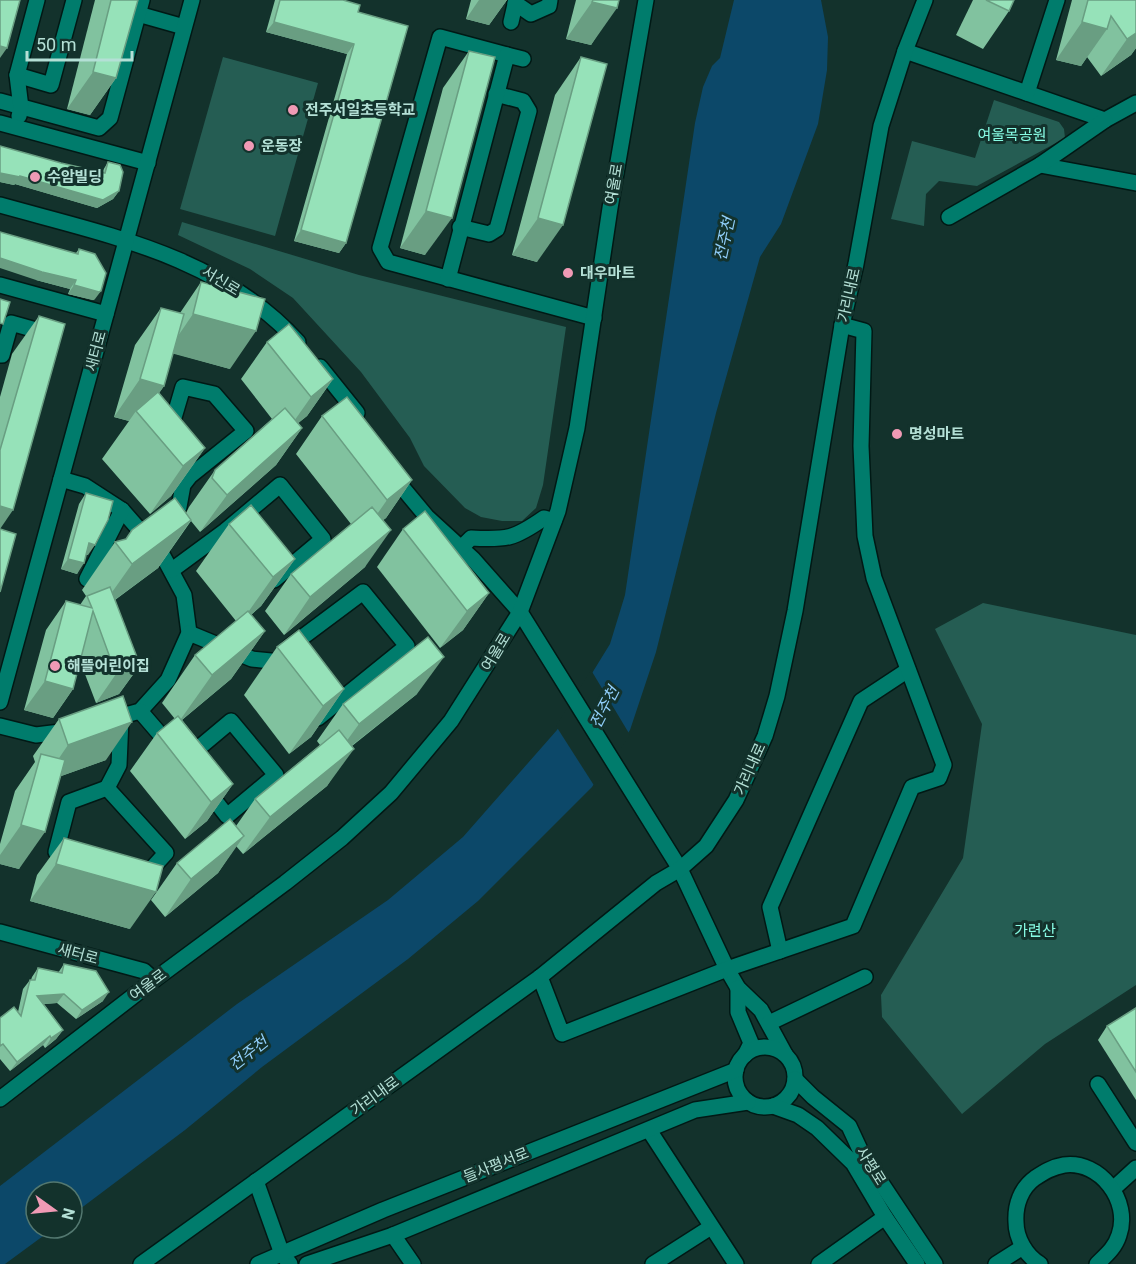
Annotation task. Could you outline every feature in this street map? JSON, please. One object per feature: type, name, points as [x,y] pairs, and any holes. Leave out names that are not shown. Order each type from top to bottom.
[{"type":"street","points":[[15,128],[21,108],[17,75],[37,0]]},
{"type":"street","points":[[17,75],[51,84],[74,0]]},
{"type":"street","name":"새터로","points":[[0,702],[192,0]]},
{"type":"street","points":[[511,22],[515,2],[531,14],[549,6],[550,0]]},
{"type":"street","name":"여울로","points":[[0,1099],[154,980],[285,883],[342,838],[391,793],[451,721],[520,612],[554,521],[577,428],[610,208],[646,0]]},
{"type":"street","name":"가리내로","points":[[141,1264],[540,977],[656,884],[680,869],[705,846],[736,800],[765,736],[777,696],[795,611],[842,325],[856,264],[880,126],[905,51],[926,0]]},
{"type":"street","points":[[1027,93],[1057,0]]},
{"type":"street","points":[[0,101],[99,128],[110,118],[140,7],[184,27]]},
{"type":"street","points":[[524,59],[440,37],[380,248],[388,262],[594,318]]},
{"type":"street","points":[[905,51],[1106,120]]},
{"type":"street","points":[[448,279],[507,55]]},
{"type":"street","points":[[460,227],[489,234],[497,229],[529,111],[523,101],[496,94]]},
{"type":"street","points":[[949,217],[1040,165],[1106,120],[1136,103]]},
{"type":"street","points":[[0,123],[148,163]]},
{"type":"street","points":[[1040,165],[1136,183]]},
{"type":"street","name":"서신로","points":[[0,205],[125,240],[199,268],[236,290],[270,315],[309,354],[364,423]]},
{"type":"street","points":[[0,285],[106,314]]},
{"type":"street","points":[[0,355],[2,355],[11,323],[57,336],[54,347]]},
{"type":"street","points":[[540,977],[562,1034],[727,969],[853,926],[912,787],[939,778],[944,765],[874,578],[866,536],[861,446],[864,331],[842,325]]},
{"type":"street","points":[[156,543],[179,507],[187,471],[246,431],[214,394],[183,387],[168,439],[174,448]]},
{"type":"street","points":[[384,466],[427,517],[461,548],[520,612]]},
{"type":"street","points":[[61,479],[85,486],[122,510],[156,543],[184,595],[189,633],[168,680],[140,711],[100,722]]},
{"type":"street","points":[[172,570],[228,535],[280,485],[322,539],[269,584],[261,576]]},
{"type":"street","points":[[87,579],[122,510]]},
{"type":"street","points":[[461,548],[471,538],[500,540],[510,538],[526,531],[544,518],[554,521]]},
{"type":"street","points":[[189,633],[252,659],[271,661],[363,592],[407,646],[318,718],[305,701]]},
{"type":"street","name":"사평로","points":[[520,612],[680,869],[727,969],[738,988],[761,1010],[794,1070],[795,1079],[849,1126],[862,1154],[935,1264]]},
{"type":"street","points":[[271,661],[291,685]]},
{"type":"street","points":[[780,951],[770,907],[861,701],[908,670]]},
{"type":"street","points":[[140,711],[227,816],[276,775],[231,721],[191,770]]},
{"type":"street","points":[[78,858],[56,852],[69,802],[107,788],[119,765],[121,716]]},
{"type":"street","points":[[0,726],[36,735],[78,728]]},
{"type":"street","points":[[107,788],[166,853],[145,876],[123,870]]},
{"type":"street","name":"새터로","points":[[0,932],[144,971],[154,980]]},
{"type":"street","points":[[769,1023],[865,977]]},
{"type":"street","points":[[738,988],[738,1012],[751,1043],[736,1070],[737,1088],[748,1102]]},
{"type":"street","points":[[745,1055],[760,1047],[785,1054]]},
{"type":"street","name":"들사평서로","points":[[258,1264],[286,1259],[383,1210],[736,1070]]},
{"type":"street","points":[[773,1106],[789,1096],[795,1079]]},
{"type":"street","points":[[1098,1084],[1136,1143]]},
{"type":"street","name":"사평로","points":[[675,1118],[695,1110],[748,1102],[756,1106],[773,1106],[798,1115],[818,1128],[853,1163],[885,1218],[917,1264]]},
{"type":"street","name":"들사평서로","points":[[307,1264],[393,1235],[675,1118]]},
{"type":"street","points":[[649,1130],[736,1264]]},
{"type":"street","points":[[1040,1264],[1023,1247],[1016,1230],[1015,1215],[1018,1201],[1028,1184],[1048,1169],[1066,1165],[1083,1167],[1104,1178],[1113,1189],[1120,1205],[1122,1222],[1120,1235],[1112,1250],[1097,1264]]},
{"type":"street","points":[[1113,1189],[1136,1168]]},
{"type":"street","points":[[256,1181],[286,1259]]},
{"type":"street","points":[[819,1264],[885,1218]]},
{"type":"street","points":[[652,1264],[711,1227]]},
{"type":"street","points":[[393,1235],[413,1264]]},
{"type":"street","points":[[996,1264],[1023,1247]]},
{"type":"green space","name":"운동장","points":[[223,57],[318,83],[275,236],[180,209]]},
{"type":"green space","name":"여울목공원","points":[[994,100],[1059,122],[1064,129],[1065,138],[977,186],[939,181],[926,194],[924,226],[891,219],[912,141],[975,158]]},
{"type":"green space","points":[[182,222],[359,275],[566,327],[543,485],[536,508],[522,521],[502,521],[481,517],[465,508],[424,466],[410,438],[361,372],[293,298],[250,269],[178,235]]},
{"type":"green space","name":"가련산","points":[[983,603],[1136,635],[1136,985],[1045,1044],[962,1114],[882,1017],[881,995],[963,858],[982,724],[935,629]]},
{"type":"water","name":"전주천","points":[[734,0],[821,0],[828,37],[827,70],[818,124],[781,224],[760,257],[716,413],[656,652],[630,730],[592,787],[478,901],[408,959],[262,1067],[185,1130],[84,1206],[84,1180],[24,1180],[24,1240],[38,1240],[5,1264],[0,1264],[0,1186],[237,1004],[388,900],[463,837],[557,730],[610,644],[625,595],[695,123],[703,87],[712,66],[720,58]]},
{"type":"pier","points":[[591,670],[630,735],[595,787],[556,726]]},
{"type":"building","points":[[0,0],[20,0],[7,48],[0,46]]},
{"type":"building","points":[[111,0],[138,0],[116,78],[93,72]]},
{"type":"building","points":[[280,0],[343,0],[360,5],[358,12],[408,26],[346,243],[301,230],[354,44],[274,22]]},
{"type":"building","points":[[593,0],[619,0],[617,8],[592,2]]},
{"type":"building","points":[[986,0],[1014,0],[1009,11]]},
{"type":"building","points":[[1088,0],[1136,0],[1136,33],[1127,39],[1111,16],[1107,29],[1082,22]]},
{"type":"building","points":[[469,51],[495,57],[452,218],[426,211]]},
{"type":"building","points":[[581,57],[607,64],[563,225],[538,218]]},
{"type":"building","points":[[0,146],[105,173],[108,162],[120,165],[123,172],[119,191],[103,200],[20,176],[0,173]]},
{"type":"building","points":[[0,232],[78,254],[79,249],[95,254],[106,273],[101,291],[74,285],[76,280],[0,258]]},
{"type":"building","points":[[201,282],[265,299],[256,331],[193,314]]},
{"type":"building","points":[[0,299],[10,302],[3,324],[0,323]]},
{"type":"building","points":[[161,308],[184,314],[164,386],[140,379]]},
{"type":"building","points":[[39,316],[65,324],[13,510],[0,506],[0,450]]},
{"type":"building","points":[[289,324],[333,379],[311,397],[267,342]]},
{"type":"building","points":[[158,392],[205,448],[183,466],[136,411]]},
{"type":"building","points":[[347,397],[412,480],[387,500],[322,416]]},
{"type":"building","points":[[285,408],[302,428],[227,495],[212,478],[215,470]]},
{"type":"building","points":[[86,493],[113,501],[108,520],[95,545],[89,543],[84,563],[68,559]]},
{"type":"building","points":[[175,498],[191,520],[132,564],[115,542],[126,539],[132,530]]},
{"type":"building","points":[[251,505],[295,559],[273,577],[229,524]]},
{"type":"building","points":[[372,507],[391,530],[310,597],[291,574]]},
{"type":"building","points":[[425,511],[489,593],[467,611],[403,529]]},
{"type":"building","points":[[0,529],[16,534],[0,592]]},
{"type":"building","points":[[110,587],[140,665],[116,674],[93,611],[73,689],[45,681],[66,601],[92,608],[87,596]]},
{"type":"building","points":[[248,611],[265,631],[212,675],[195,655]]},
{"type":"building","points":[[299,630],[344,689],[323,706],[277,647]]},
{"type":"building","points":[[428,637],[444,657],[359,724],[343,704]]},
{"type":"building","points":[[123,696],[132,722],[68,745],[59,719]]},
{"type":"building","points":[[178,716],[233,784],[211,802],[157,733]]},
{"type":"building","points":[[339,730],[354,749],[270,817],[255,799]]},
{"type":"building","points":[[41,754],[65,760],[45,832],[21,825]]},
{"type":"building","points":[[230,819],[244,836],[191,879],[177,863]]},
{"type":"building","points":[[64,838],[163,866],[156,892],[56,864]]},
{"type":"building","points":[[64,964],[96,971],[109,992],[82,1010],[64,994],[37,996],[63,1030],[51,1038],[50,1036],[17,1062],[3,1044],[0,1046],[0,1018],[14,1007],[21,1016],[30,980],[35,980],[38,968],[62,973]]},
{"type":"building","points":[[1136,1008],[1136,1072],[1107,1026]]},
{"type":"place","name":"전주서일초등학교","points":[[293,110]]},
{"type":"place","name":"운동장","points":[[249,146]]},
{"type":"place","name":"수암빌딩","points":[[35,177]]},
{"type":"place","name":"대우마트","points":[[568,273]]},
{"type":"place","name":"명성마트","points":[[897,434]]},
{"type":"place","name":"해뜰어린이집","points":[[55,666]]}]
